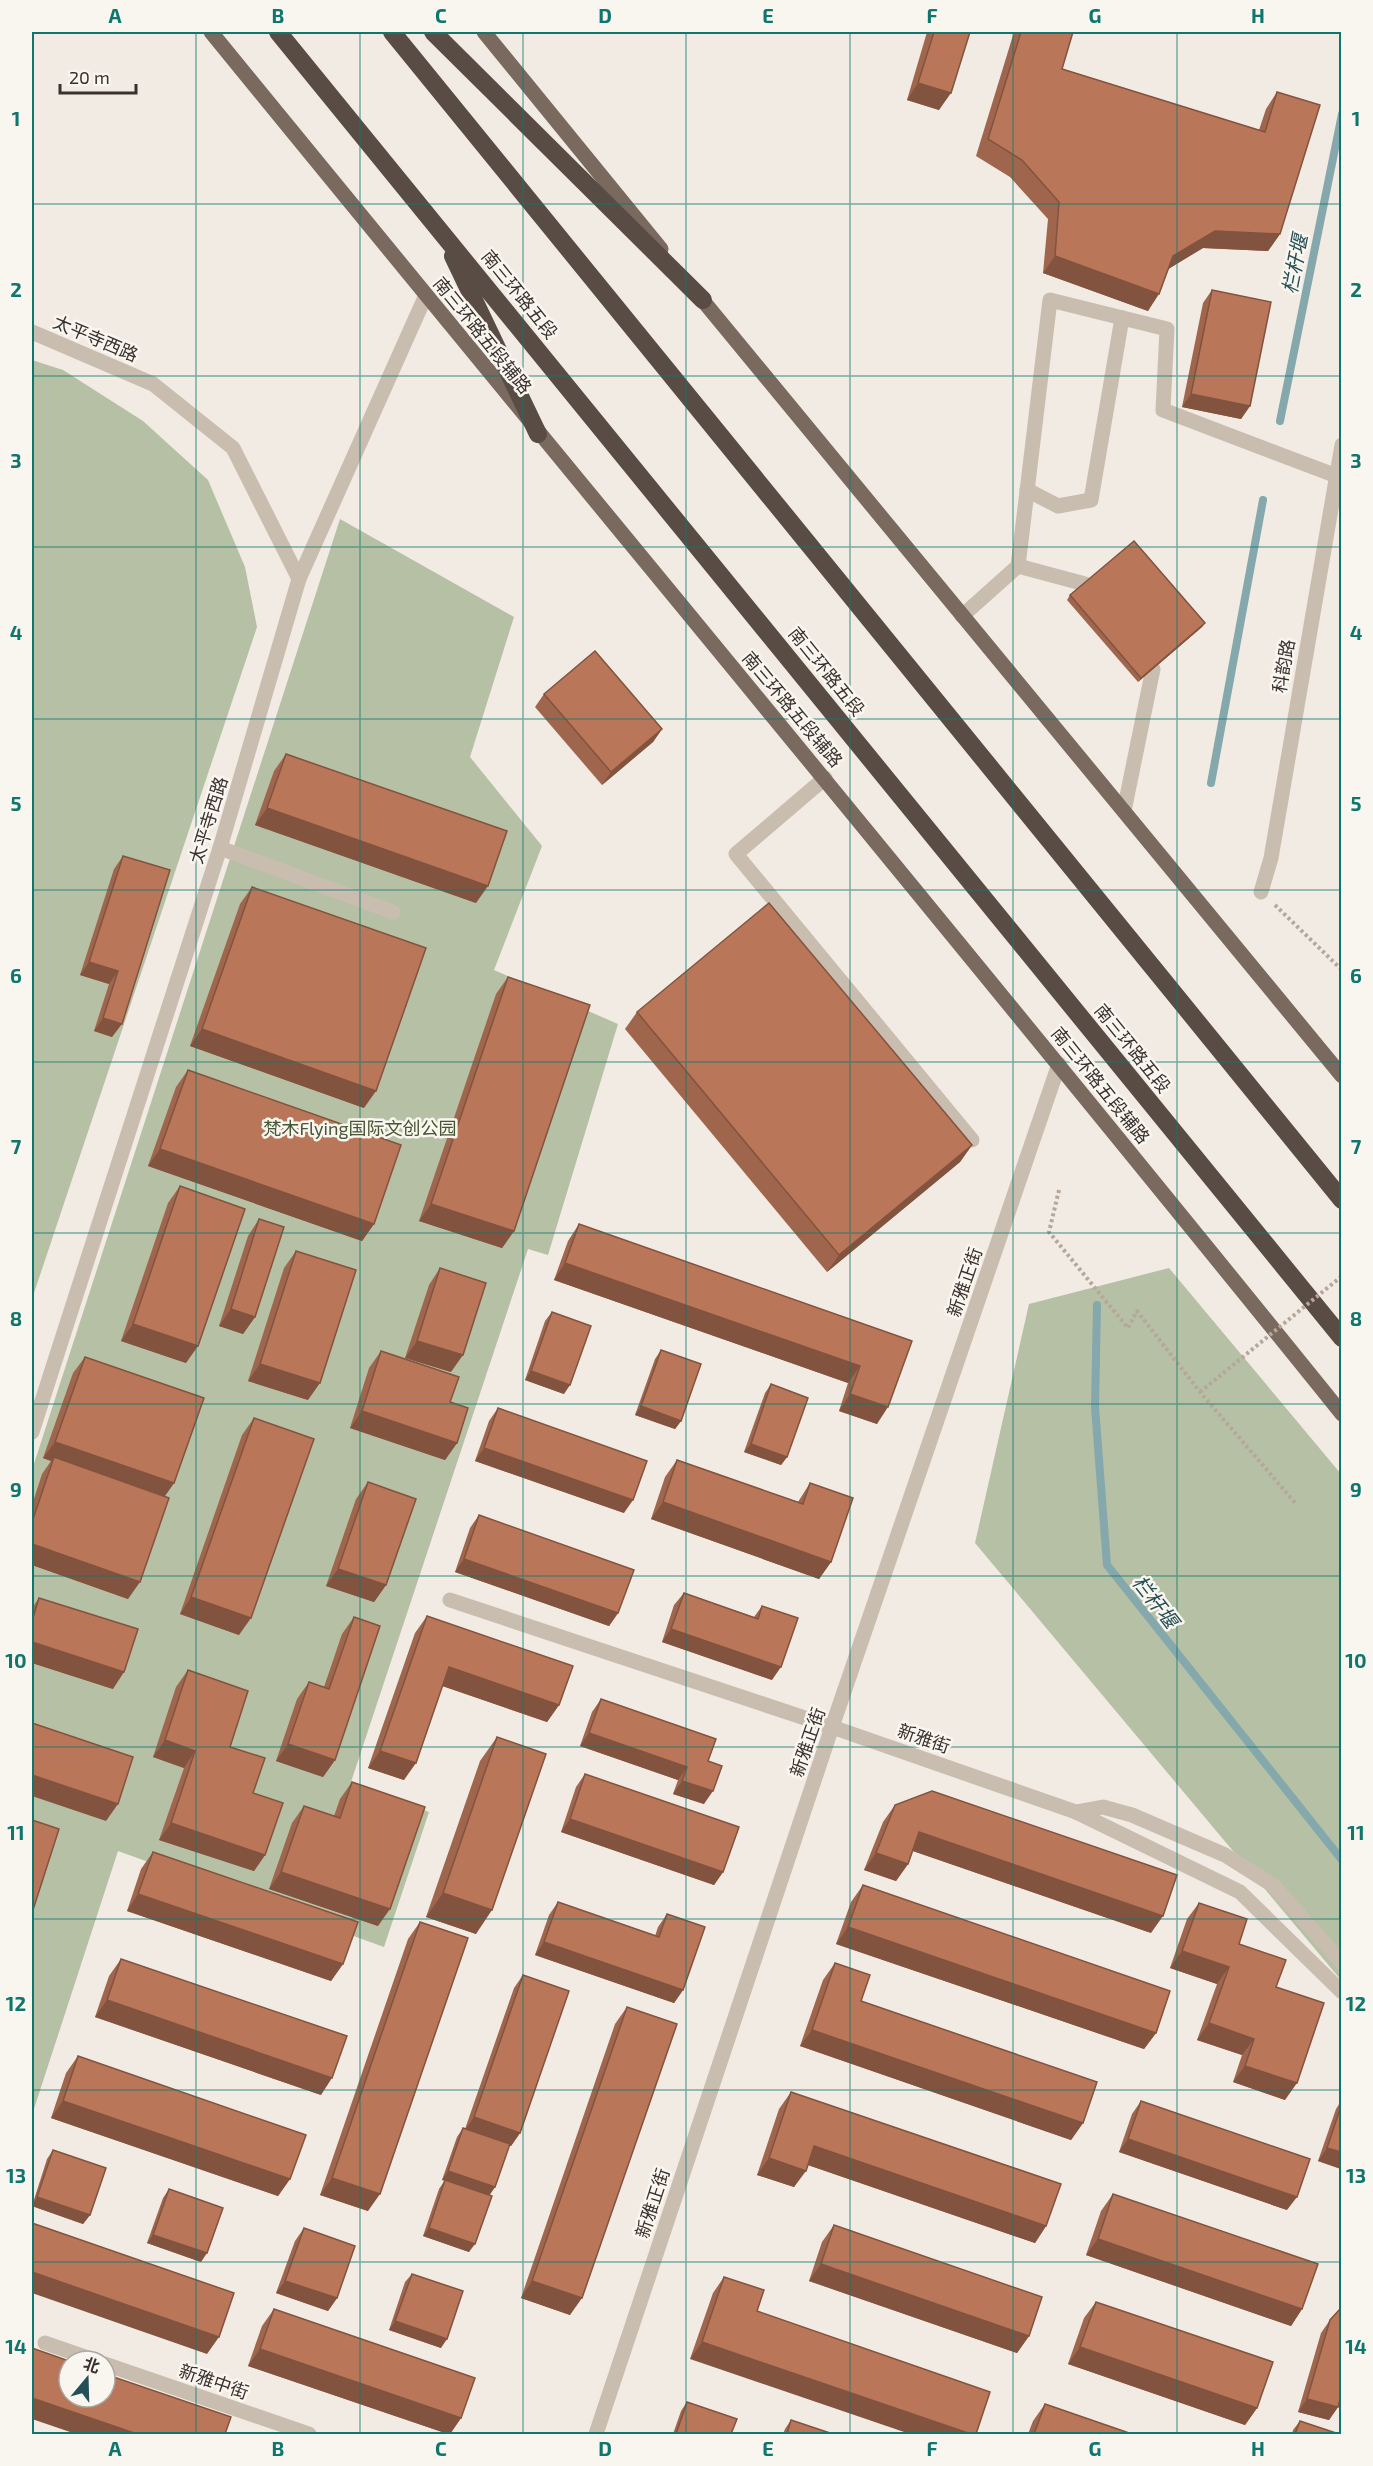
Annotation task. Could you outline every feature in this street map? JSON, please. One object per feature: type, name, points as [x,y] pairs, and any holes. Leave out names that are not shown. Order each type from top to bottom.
[{"type":"highway","name":"南三环路五段","points":[[278,32],[1341,1338]]},
{"type":"highway","points":[[392,32],[1341,1200]]},
{"type":"highway","points":[[433,32],[703,300]]},
{"type":"highway","points":[[441,230],[538,434]]},
{"type":"main road","name":"南三环路五段辅路","points":[[212,32],[538,434],[825,778],[1059,1064],[1341,1414]]},
{"type":"main road","points":[[484,32],[1341,1076]]},
{"type":"street","points":[[299,579],[426,295]]},
{"type":"street","points":[[962,616],[1017,566],[1050,300],[1167,329],[1163,410],[1333,475]]},
{"type":"street","points":[[1027,490],[1058,506],[1091,500],[1122,318]]},
{"type":"street","name":"太平寺西路","points":[[32,332],[153,384],[232,448],[299,579],[220,848],[32,1432]]},
{"type":"street","name":"科韵路","points":[[1261,892],[1271,858],[1333,475],[1341,445]]},
{"type":"street","points":[[1017,566],[1085,584],[1106,609]]},
{"type":"street","points":[[1124,811],[1153,669],[1133,643]]},
{"type":"street","points":[[825,778],[736,854],[972,1140]]},
{"type":"street","points":[[220,848],[393,912]]},
{"type":"street","name":"新雅正街","points":[[596,2434],[832,1727],[1059,1064]]},
{"type":"street","name":"新雅街","points":[[450,1600],[832,1727],[1076,1812],[1240,1892],[1341,1992]]},
{"type":"street","points":[[1076,1812],[1102,1807],[1132,1815],[1225,1855],[1274,1886],[1341,1963]]},
{"type":"street","points":[[45,2343],[62,2349]]},
{"type":"street","name":"新雅中街","points":[[117,2368],[309,2434]]},
{"type":"path","points":[[1261,892],[1341,970]]},
{"type":"path","points":[[1059,1190],[1049,1232],[1128,1328],[1137,1311],[1200,1392],[1296,1504]]},
{"type":"path","points":[[1200,1392],[1341,1276]]},
{"type":"green space","points":[[32,360],[63,370],[143,421],[208,480],[245,567],[257,627],[32,1299]]},
{"type":"green space","name":"梵木Flying国际文创公园","points":[[340,519],[514,617],[470,757],[542,846],[494,970],[618,1024],[548,1255],[528,1249],[351,1782],[429,1812],[384,1947],[118,1851],[32,2115],[32,1470]]},
{"type":"green space","points":[[1169,1268],[1341,1474],[1341,1980],[975,1543],[1029,1304]]},
{"type":"building","points":[[934,32],[970,32],[951,93],[918,83]]},
{"type":"building","points":[[1021,32],[1073,32],[1062,69],[1265,132],[1277,92],[1320,105],[1280,234],[1215,231],[1173,256],[1159,294],[1055,256],[1059,202],[1022,160],[988,139]]},
{"type":"building","points":[[1212,290],[1271,302],[1250,406],[1191,394]]},
{"type":"building","points":[[1134,541],[1205,623],[1141,678],[1070,595]]},
{"type":"building","points":[[595,651],[662,729],[611,772],[544,694]]},
{"type":"building","points":[[286,754],[507,831],[488,886],[267,808]]},
{"type":"building","points":[[123,856],[170,870],[122,1024],[103,1018],[118,971],[89,962]]},
{"type":"building","points":[[252,887],[426,948],[376,1091],[202,1029]]},
{"type":"building","points":[[769,903],[972,1145],[839,1255],[637,1012]]},
{"type":"building","points":[[508,977],[590,1005],[514,1231],[431,1204]]},
{"type":"building","points":[[188,1070],[401,1145],[374,1224],[160,1149]]},
{"type":"building","points":[[180,1186],[245,1209],[198,1346],[133,1324]]},
{"type":"building","points":[[259,1219],[284,1227],[255,1317],[231,1309]]},
{"type":"building","points":[[579,1224],[912,1341],[888,1407],[850,1394],[860,1366],[565,1263]]},
{"type":"building","points":[[296,1251],[356,1270],[320,1383],[260,1364]]},
{"type":"building","points":[[440,1268],[486,1283],[463,1355],[417,1341]]},
{"type":"building","points":[[552,1312],[591,1326],[570,1385],[531,1371]]},
{"type":"building","points":[[661,1350],[701,1364],[681,1421],[641,1406]]},
{"type":"building","points":[[381,1351],[459,1377],[450,1402],[468,1408],[457,1443],[362,1411]]},
{"type":"building","points":[[85,1357],[204,1398],[174,1483],[55,1442]]},
{"type":"building","points":[[771,1384],[808,1398],[787,1457],[751,1444]]},
{"type":"building","points":[[498,1408],[647,1461],[633,1500],[484,1448]]},
{"type":"building","points":[[254,1418],[314,1439],[251,1618],[191,1597]]},
{"type":"building","points":[[54,1457],[169,1498],[140,1582],[32,1544],[32,1522]]},
{"type":"building","points":[[677,1460],[803,1504],[810,1483],[853,1498],[831,1562],[663,1502]]},
{"type":"building","points":[[368,1482],[416,1499],[386,1585],[338,1569]]},
{"type":"building","points":[[479,1515],[634,1570],[618,1613],[464,1559]]},
{"type":"building","points":[[684,1593],[758,1619],[762,1606],[798,1618],[781,1667],[671,1629]]},
{"type":"building","points":[[39,1598],[138,1629],[124,1672],[32,1642],[32,1621]]},
{"type":"building","points":[[427,1616],[573,1666],[559,1705],[449,1667],[416,1763],[380,1751]]},
{"type":"building","points":[[354,1617],[380,1626],[335,1760],[288,1744],[309,1682],[329,1689]]},
{"type":"building","points":[[188,1670],[248,1691],[230,1747],[265,1758],[253,1793],[283,1803],[265,1855],[171,1823],[195,1751],[165,1740]]},
{"type":"building","points":[[601,1699],[716,1739],[708,1761],[722,1766],[713,1791],[682,1781],[687,1767],[589,1733]]},
{"type":"building","points":[[32,1723],[133,1757],[118,1804],[32,1775]]},
{"type":"building","points":[[497,1737],[546,1754],[492,1910],[443,1893]]},
{"type":"building","points":[[585,1774],[739,1827],[723,1872],[570,1819]]},
{"type":"building","points":[[352,1782],[425,1807],[390,1909],[281,1872],[304,1806],[340,1818]]},
{"type":"building","points":[[932,1791],[1177,1875],[1163,1916],[919,1832],[908,1864],[876,1853],[895,1805]]},
{"type":"building","points":[[32,1820],[59,1829],[32,1913]]},
{"type":"building","points":[[153,1852],[358,1922],[343,1964],[138,1894]]},
{"type":"building","points":[[863,1885],[1170,1991],[1156,2033],[848,1927]]},
{"type":"building","points":[[558,1902],[659,1937],[667,1914],[705,1927],[683,1990],[544,1942]]},
{"type":"building","points":[[1199,1903],[1247,1919],[1239,1944],[1286,1960],[1276,1987],[1324,2003],[1297,2083],[1245,2066],[1254,2039],[1209,2023],[1229,1967],[1182,1951]]},
{"type":"building","points":[[420,1922],[468,1938],[380,2194],[332,2178]]},
{"type":"building","points":[[121,1959],[347,2036],[332,2078],[107,2000]]},
{"type":"building","points":[[835,1963],[870,1975],[861,2001],[1097,2082],[1083,2123],[812,2030]]},
{"type":"building","points":[[523,1975],[569,1991],[520,2133],[474,2117]]},
{"type":"building","points":[[627,2007],[677,2024],[582,2298],[532,2281]]},
{"type":"building","points":[[78,2056],[306,2135],[290,2179],[63,2101]]},
{"type":"building","points":[[791,2092],[1061,2184],[1046,2226],[814,2146],[806,2171],[769,2158]]},
{"type":"building","points":[[1141,2101],[1310,2159],[1297,2197],[1128,2139]]},
{"type":"building","points":[[1341,2106],[1341,2152],[1327,2148]]},
{"type":"building","points":[[463,2128],[510,2144],[495,2187],[448,2171]]},
{"type":"building","points":[[53,2150],[106,2168],[90,2215],[37,2197]]},
{"type":"building","points":[[445,2180],[492,2196],[475,2244],[429,2228]]},
{"type":"building","points":[[169,2189],[223,2208],[207,2253],[153,2235]]},
{"type":"building","points":[[1113,2194],[1318,2264],[1302,2309],[1098,2239]]},
{"type":"building","points":[[32,2223],[234,2293],[219,2337],[32,2272]]},
{"type":"building","points":[[834,2225],[1042,2297],[1029,2336],[821,2264]]},
{"type":"building","points":[[304,2228],[355,2246],[337,2298],[285,2281]]},
{"type":"building","points":[[412,2274],[463,2291],[447,2339],[395,2321]]},
{"type":"building","points":[[724,2277],[764,2290],[757,2311],[990,2392],[976,2434],[702,2342]]},
{"type":"building","points":[[1096,2302],[1273,2362],[1257,2408],[1080,2347]]},
{"type":"building","points":[[1341,2308],[1341,2395],[1338,2407],[1307,2399],[1330,2320]]},
{"type":"building","points":[[274,2309],[475,2378],[461,2418],[260,2349]]},
{"type":"building","points":[[32,2348],[57,2357],[57,2407],[32,2398]]},
{"type":"building","points":[[117,2378],[231,2417],[225,2434],[137,2434],[64,2409],[117,2409]]},
{"type":"building","points":[[687,2402],[737,2419],[731,2434],[676,2434]]},
{"type":"building","points":[[1045,2404],[1132,2434],[1034,2434]]},
{"type":"building","points":[[791,2420],[833,2434],[787,2434]]},
{"type":"building","points":[[1300,2421],[1339,2434],[1295,2434]]},
{"type":"waterway","name":"栏杆堰","points":[[1280,421],[1342,114]]},
{"type":"waterway","name":"栏杆堰","points":[[1211,783],[1263,500]]},
{"type":"waterway","name":"栏杆堰","points":[[1097,1305],[1095,1407],[1107,1565],[1342,1860]]}]
